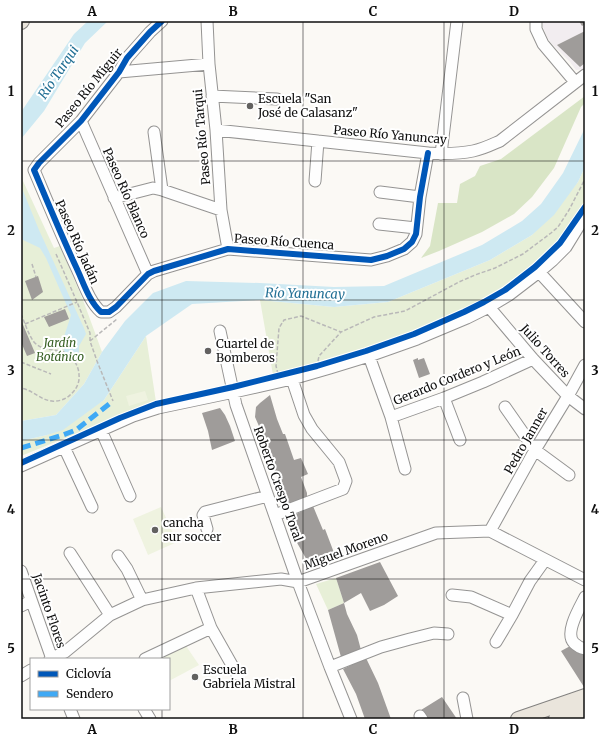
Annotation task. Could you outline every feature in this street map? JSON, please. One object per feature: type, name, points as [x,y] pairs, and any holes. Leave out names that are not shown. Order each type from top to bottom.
[{"type":"main road","points":[[518,719],[537,716],[585,696]]},
{"type":"main road","points":[[556,719],[585,710]]},
{"type":"street","name":"Paseo Río Miguir","points":[[34,170],[39,163],[81,121],[119,72],[127,58],[162,21]]},
{"type":"street","name":"Paseo Río Tarqui","points":[[207,21],[221,210],[228,249]]},
{"type":"street","points":[[441,154],[457,21]]},
{"type":"street","points":[[536,21],[536,29],[543,44],[575,82]]},
{"type":"street","points":[[119,72],[209,64]]},
{"type":"street","name":"Paseo Río Yanuncay","points":[[216,130],[428,153],[441,154],[472,151],[500,141],[585,75]]},
{"type":"street","points":[[212,96],[277,99]]},
{"type":"street","name":"Paseo Río Blanco","points":[[81,121],[148,274]]},
{"type":"street","points":[[154,132],[162,190]]},
{"type":"street","points":[[315,181],[318,141]]},
{"type":"street","points":[[379,224],[416,228],[428,153]]},
{"type":"street","name":"Paseo Río Jadán","points":[[34,170],[94,307],[101,312],[109,312]]},
{"type":"street","points":[[114,198],[153,188],[221,210]]},
{"type":"street","points":[[380,192],[420,197]]},
{"type":"street","points":[[21,466],[133,416],[158,408],[234,392],[285,376],[330,368],[369,356],[449,326],[488,307],[508,295],[539,272],[566,246],[585,216]]},
{"type":"street","name":"Paseo Río Cuenca","points":[[109,312],[116,307],[148,274],[228,249],[371,260],[387,256],[404,249],[412,242],[416,234],[416,228]]},
{"type":"street","points":[[539,272],[585,322]]},
{"type":"street","name":"Julio Torres","points":[[488,307],[533,359],[568,396],[585,409]]},
{"type":"street","name":"Roberto Crespo Toral","points":[[220,332],[236,405],[298,582],[351,719]]},
{"type":"street","points":[[369,356],[390,418],[405,470]]},
{"type":"street","name":"Gerardo Cordero y León","points":[[390,418],[484,382],[533,359]]},
{"type":"street","name":"Pedro Janner","points":[[490,531],[535,450],[585,366]]},
{"type":"street","points":[[275,515],[343,489],[346,481],[340,462],[312,429],[304,416],[285,376]]},
{"type":"street","points":[[444,398],[460,440]]},
{"type":"street","points":[[505,407],[535,450],[569,476]]},
{"type":"street","points":[[101,430],[130,496]]},
{"type":"street","points":[[64,447],[92,508]]},
{"type":"street","points":[[207,529],[203,515],[205,512],[268,496]]},
{"type":"street","name":"Miguel Moreno","points":[[53,658],[65,652],[110,615],[142,600],[196,588],[281,580],[298,582],[436,533],[490,531],[585,580]]},
{"type":"street","points":[[70,552],[110,615]]},
{"type":"street","points":[[118,556],[142,600]]},
{"type":"street","points":[[496,642],[530,581],[545,560]]},
{"type":"street","name":"Jacinto Flores","points":[[21,571],[51,658]]},
{"type":"street","points":[[196,588],[211,628],[238,674]]},
{"type":"street","points":[[452,594],[471,597],[512,615]]},
{"type":"street","points":[[585,597],[571,626],[570,633],[571,639],[574,643],[585,649]]},
{"type":"street","points":[[21,606],[31,600]]},
{"type":"street","points":[[147,658],[211,628]]},
{"type":"street","points":[[330,666],[410,639],[434,633],[448,634]]},
{"type":"street","points":[[21,676],[30,671]]},
{"type":"street","points":[[462,698],[467,719]]},
{"type":"street","points":[[145,710],[150,719]]},
{"type":"path","points":[[320,364],[320,356],[341,332],[374,317],[406,310],[475,275],[495,268],[523,254],[558,226],[569,210],[585,179]]},
{"type":"path","points":[[56,254],[78,302],[90,333],[90,341],[97,361],[121,421]]},
{"type":"path","points":[[32,264],[36,277]]},
{"type":"path","points":[[25,324],[78,302]]},
{"type":"path","points":[[21,314],[35,342],[42,348],[60,351],[74,361],[79,370],[80,379],[71,396],[61,400],[52,401],[43,399],[27,389],[21,388]]},
{"type":"path","points":[[285,376],[276,366],[278,328],[284,320],[301,316],[341,332]]},
{"type":"path","points":[[21,362],[51,374]]},
{"type":"path","points":[[271,378],[285,376]]},
{"type":"shaded area","points":[[543,21],[585,21],[585,69],[576,70],[552,44],[543,27]]},
{"type":"green space","points":[[585,96],[585,103],[581,107],[554,168],[532,197],[514,214],[482,232],[421,258],[430,246],[438,203],[457,203],[460,184],[475,176],[480,166],[501,159]]},
{"type":"green space","points":[[585,167],[585,200],[564,235],[530,266],[483,301],[403,336],[273,375],[260,300],[334,307],[388,302],[490,260],[532,235],[578,182]]},
{"type":"green space","name":"Jardín Botánico","points":[[21,172],[23,181],[54,248],[60,246],[83,300],[102,352],[84,384],[56,415],[21,421]]},
{"type":"green space","points":[[146,336],[156,402],[128,411],[21,456],[21,441],[47,435],[104,400]]},
{"type":"green space","points":[[145,391],[148,400],[129,406],[126,396]]},
{"type":"green space","name":"cancha sur soccer","points":[[161,507],[177,542],[148,555],[133,519]]},
{"type":"green space","points":[[336,578],[344,603],[328,610],[316,584]]},
{"type":"green space","points":[[186,646],[199,665],[170,680],[170,658],[157,658]]},
{"type":"water","name":"Río Tarqui","points":[[88,21],[108,21],[85,43],[44,111],[21,139],[21,112],[74,34]]},
{"type":"water","name":"Río Yanuncay","points":[[585,128],[585,167],[578,182],[554,215],[532,235],[490,260],[388,302],[334,307],[260,300],[192,304],[146,336],[104,400],[63,430],[21,441],[21,421],[56,415],[84,384],[102,352],[125,321],[153,293],[186,281],[334,287],[384,286],[482,245],[522,221],[541,204],[563,173]]},
{"type":"water","points":[[21,186],[39,230],[84,328],[86,334],[79,346],[79,359],[67,362],[62,343],[71,315],[46,258],[40,248],[21,239]]},
{"type":"building","points":[[579,21],[585,21],[585,24],[582,26]]},
{"type":"building","points":[[585,31],[585,63],[580,67],[557,45]]},
{"type":"building","points":[[38,276],[43,292],[32,300],[25,281]]},
{"type":"building","points":[[65,309],[69,319],[49,327],[44,317]]},
{"type":"building","points":[[21,320],[35,353],[27,356],[21,342]]},
{"type":"building","points":[[418,358],[418,360],[424,358],[430,374],[419,378],[413,360]]},
{"type":"building","points":[[270,395],[277,419],[283,434],[285,434],[294,460],[301,458],[308,474],[301,477],[307,493],[307,498],[291,505],[285,501],[265,440],[255,417],[256,407]]},
{"type":"building","points":[[220,408],[230,426],[235,441],[212,450],[202,413]]},
{"type":"building","points":[[313,506],[323,530],[325,529],[336,558],[312,569],[296,541],[289,522],[292,516]]},
{"type":"building","points":[[380,562],[398,596],[384,605],[370,611],[361,593],[344,603],[336,578]]},
{"type":"building","points":[[344,603],[347,614],[357,635],[361,650],[341,657],[328,610]]},
{"type":"building","points":[[574,644],[585,652],[585,687],[561,651]]},
{"type":"building","points":[[366,658],[378,683],[391,719],[365,719],[356,694],[343,669]]},
{"type":"building","points":[[442,697],[457,719],[427,719],[421,710]]},
{"type":"marked path","points":[[21,448],[76,430],[113,401]]},
{"type":"cycle path","points":[[162,21],[127,58],[119,72],[81,121],[39,163],[34,170],[87,292],[93,303],[101,312],[109,312],[116,307],[148,274],[154,271],[228,249],[371,260],[387,256],[404,249],[412,242],[416,234],[420,197],[428,153]]},
{"type":"cycle path","points":[[21,463],[120,418],[156,404],[317,366],[414,334],[464,312],[505,290],[535,267],[560,243],[585,207]]},
{"type":"place","name":"Escuela \"San José de Calasanz\"","points":[[250,106]]},
{"type":"place","name":"Cuartel de Bomberos","points":[[208,351]]},
{"type":"place","name":"cancha sur soccer","points":[[155,530]]},
{"type":"place","name":"Escuela Gabriela Mistral","points":[[195,677]]}]
